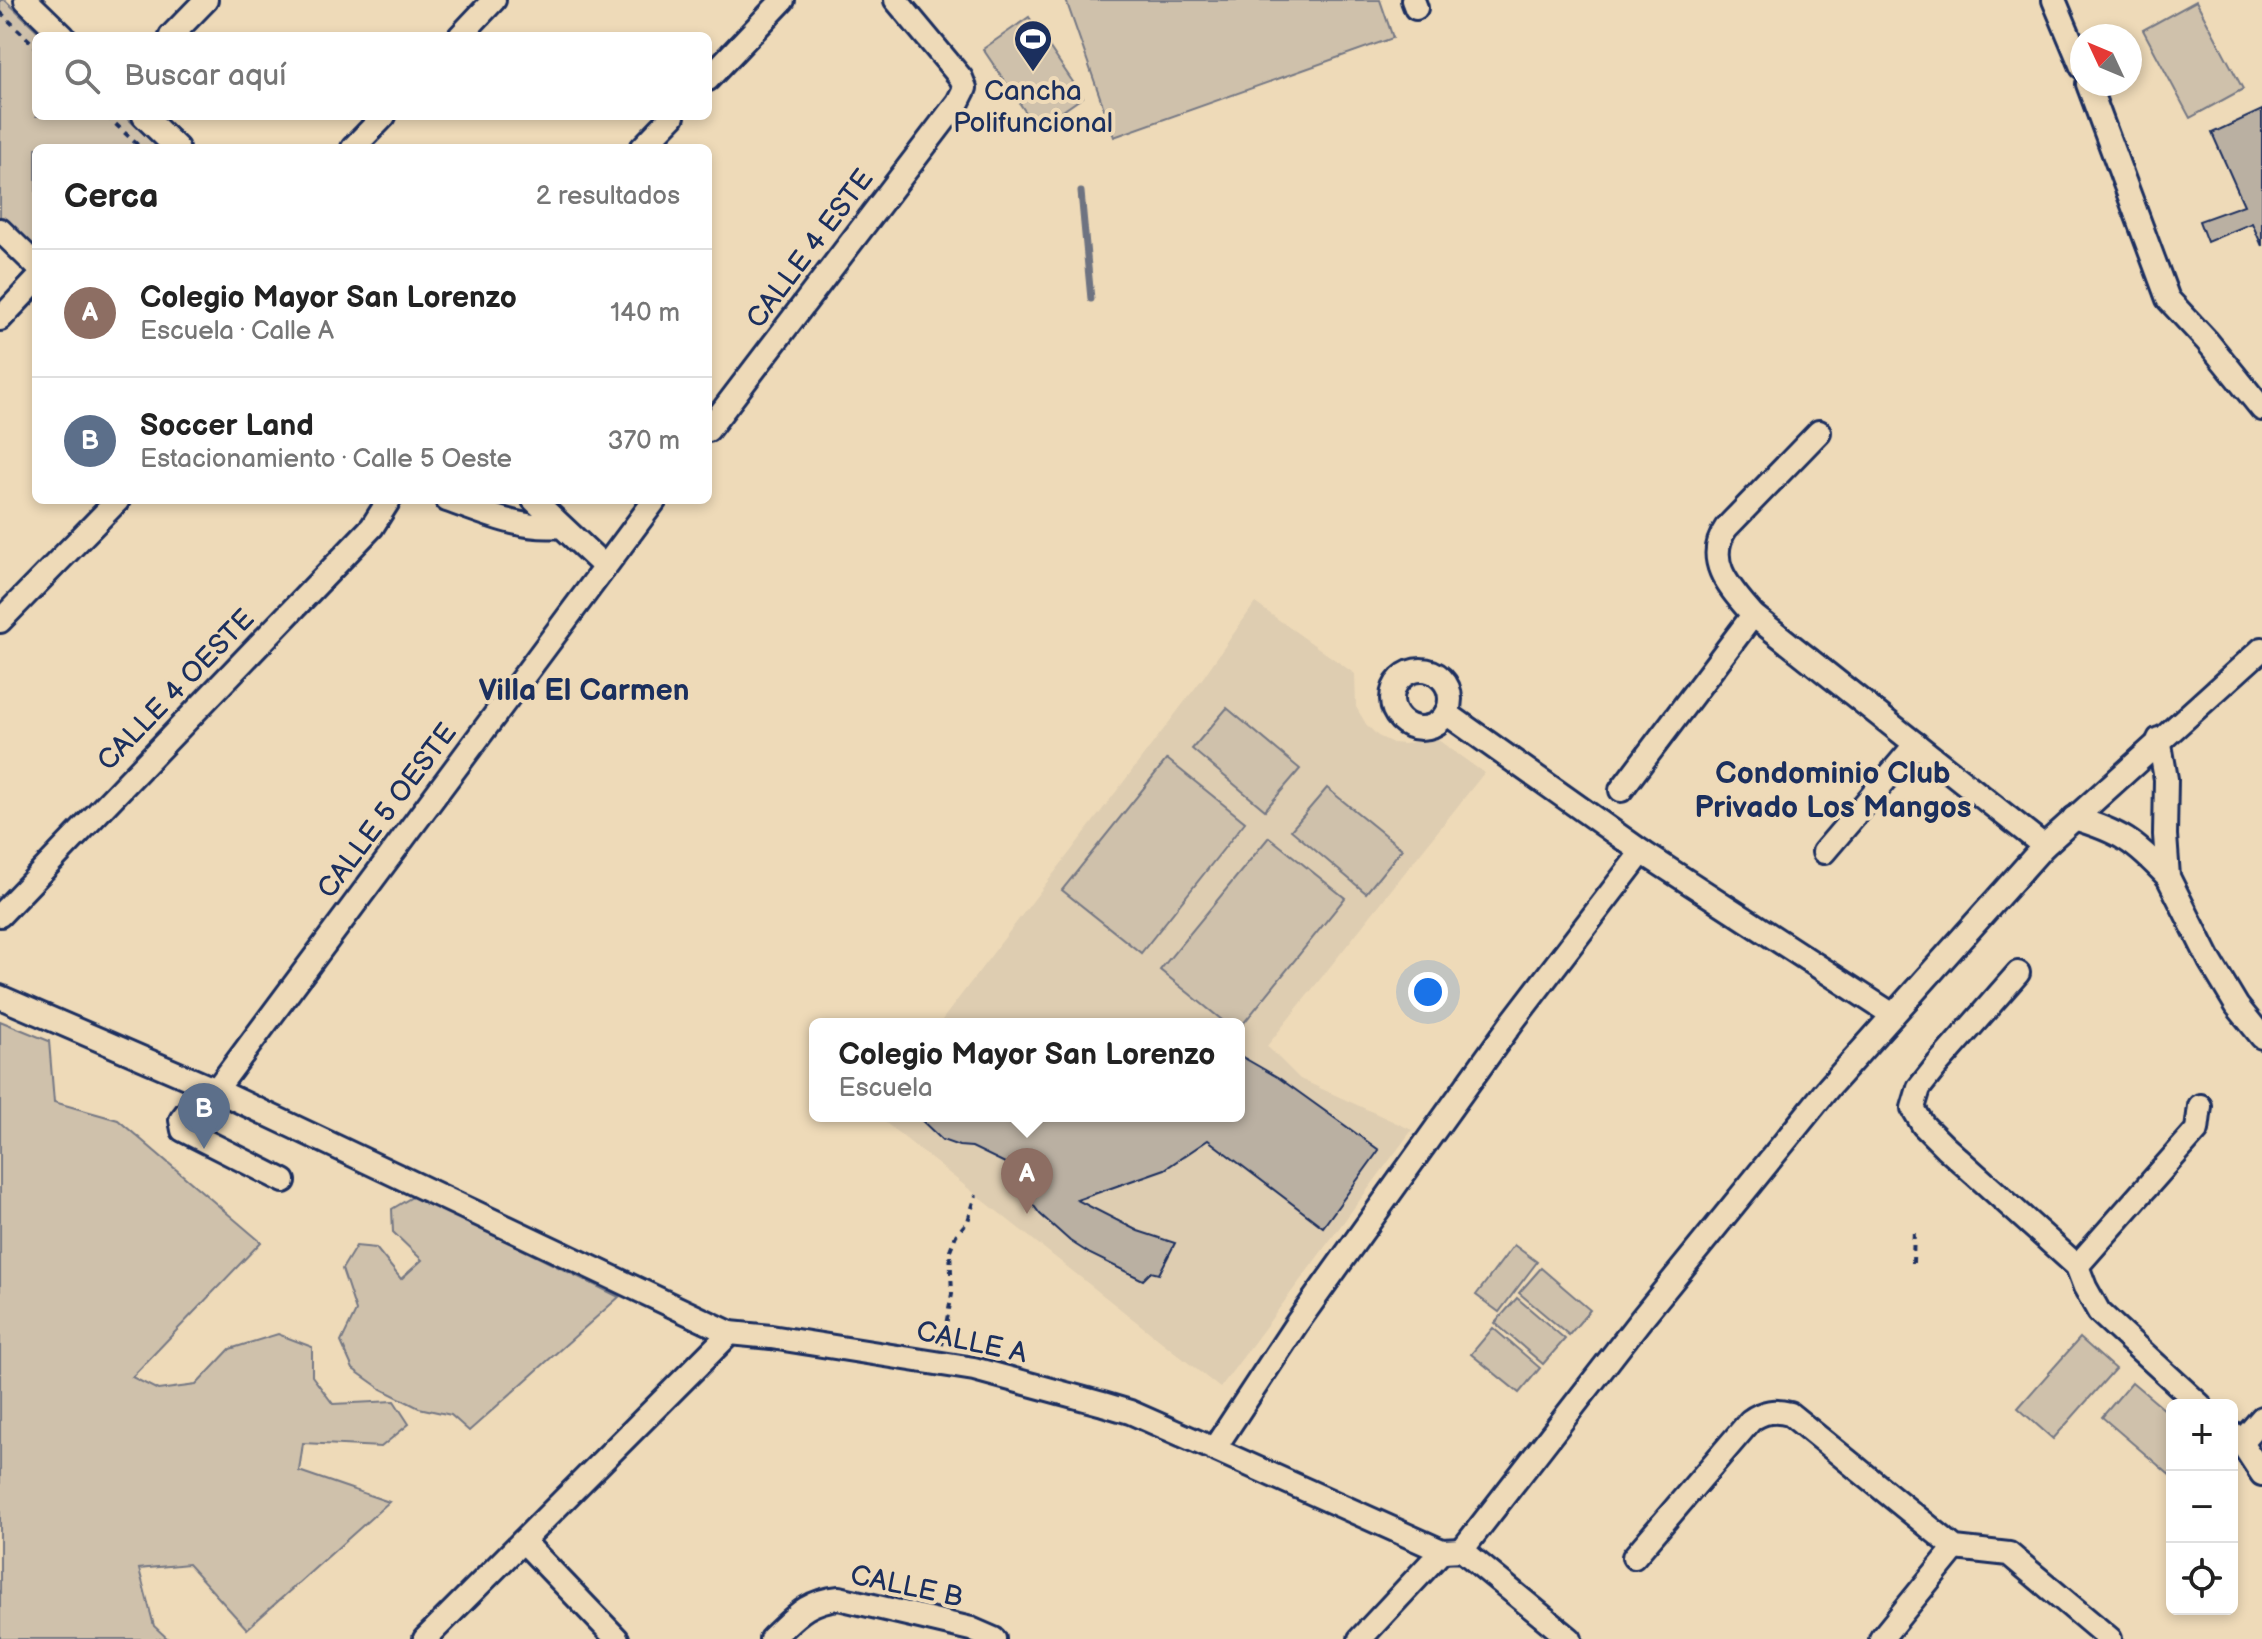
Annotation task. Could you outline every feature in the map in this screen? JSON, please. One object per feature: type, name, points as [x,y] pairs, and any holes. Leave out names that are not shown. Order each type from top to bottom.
[{"type":"street","points":[[26,0],[59,32]]},
{"type":"street","points":[[175,32],[206,0]]},
{"type":"street","points":[[464,32],[494,0]]},
{"type":"street","points":[[712,75],[783,0]]},
{"type":"street","name":"CALLE 4 ESTE","points":[[712,425],[958,102],[965,88],[896,0]]},
{"type":"street","points":[[2054,0],[2070,38]]},
{"type":"street","points":[[2092,96],[2168,299],[2262,409]]},
{"type":"street","points":[[148,120],[173,144]]},
{"type":"street","points":[[357,144],[380,120]]},
{"type":"street","points":[[646,144],[669,120]]},
{"type":"street","points":[[0,230],[32,261]]},
{"type":"street","points":[[0,319],[32,285]]},
{"type":"street","points":[[1819,432],[1718,539],[1717,553],[1723,579],[1753,615],[2044,846]]},
{"type":"street","points":[[0,621],[114,504]]},
{"type":"street","name":"CALLE 4 OESTE","points":[[0,915],[372,527],[386,504]]},
{"type":"street","points":[[458,504],[521,526],[538,529],[560,526]]},
{"type":"street","points":[[538,504],[604,566],[652,504]]},
{"type":"street","name":"CALLE 5 OESTE","points":[[284,1181],[183,1130],[181,1120],[212,1088],[604,566]]},
{"type":"street","points":[[1621,790],[1753,615]]},
{"type":"street","points":[[1360,1639],[1452,1551],[1829,1087],[2044,846],[2262,649]]},
{"type":"street","points":[[1446,713],[1642,852],[1893,1015]]},
{"type":"street","points":[[2159,739],[2166,779],[2168,877]]},
{"type":"street","points":[[1824,852],[1916,744]]},
{"type":"street","points":[[2074,818],[2107,828],[2140,847],[2168,877],[2217,972],[2237,1006],[2262,1037]]},
{"type":"street","points":[[1214,1449],[1297,1323],[1513,1021],[1642,852]]},
{"type":"street","points":[[2018,973],[1919,1088],[1913,1108],[1923,1125],[1945,1147],[2077,1266],[2099,1312],[2193,1399]]},
{"type":"street","name":"CALLE A","points":[[0,997],[212,1088],[730,1333],[974,1369],[1130,1412],[1452,1551],[1570,1639]]},
{"type":"street","points":[[2077,1266],[2197,1130],[2200,1106]]},
{"type":"street","points":[[425,1639],[730,1333]]},
{"type":"street","points":[[1634,1557],[1750,1421],[1758,1415],[1778,1411],[1790,1414],[1955,1548],[2009,1554],[2110,1639]]},
{"type":"street","points":[[2238,1437],[2262,1418]]},
{"type":"street","points":[[2238,1439],[2262,1474]]},
{"type":"street","points":[[523,1541],[617,1639]]},
{"type":"street","points":[[1881,1639],[1955,1548]]},
{"type":"street","name":"CALLE B","points":[[771,1639],[809,1604],[839,1598],[971,1629],[994,1639]]},
{"type":"path","points":[[0,12],[32,43]]},
{"type":"path","points":[[111,120],[137,144]]},
{"type":"path","points":[[942,1344],[952,1294],[950,1250],[956,1235],[968,1221],[976,1195]]},
{"type":"path","points":[[1913,1263],[1914,1227]]},
{"type":"shaded area","points":[[0,0],[5,0],[39,32],[32,32],[32,120],[129,120],[155,144],[32,144],[32,248],[0,219]]},
{"type":"shaded area","points":[[1066,0],[1380,0],[1393,38],[1114,137]]},
{"type":"shaded area","points":[[2196,1],[2243,89],[2190,118],[2143,30]]},
{"type":"shaded area","name":"Cancha Polifuncional","points":[[1029,17],[1083,97],[1037,129],[983,49]]},
{"type":"shaded area","points":[[1255,603],[1355,674],[1356,707],[1378,736],[1404,744],[1434,737],[1484,773],[1267,1046],[1300,1079],[1412,1130],[1220,1388],[885,1122],[1245,1122],[1245,1018],[944,1018],[1202,679]]},
{"type":"shaded area","points":[[1227,708],[1300,769],[1265,810],[1192,749]]},
{"type":"shaded area","points":[[1167,759],[1245,822],[1141,953],[1062,890]]},
{"type":"shaded area","points":[[1327,788],[1402,849],[1366,893],[1291,830]]},
{"type":"shaded area","points":[[1269,837],[1345,898],[1245,1022],[1245,1018],[1220,1018],[1160,970]]},
{"type":"shaded area","points":[[0,1021],[49,1041],[54,1102],[118,1120],[261,1242],[132,1377],[158,1390],[196,1385],[230,1349],[278,1334],[312,1347],[312,1376],[333,1404],[394,1401],[409,1424],[381,1447],[303,1443],[299,1471],[389,1502],[247,1629],[188,1564],[139,1569],[154,1626],[168,1639],[0,1639]]},
{"type":"shaded area","points":[[414,1196],[619,1297],[469,1431],[451,1415],[419,1408],[381,1389],[353,1369],[341,1342],[356,1311],[342,1269],[356,1246],[376,1248],[401,1279],[422,1260],[393,1232],[392,1209]]},
{"type":"shaded area","points":[[1514,1245],[1537,1262],[1499,1312],[1476,1295]]},
{"type":"shaded area","points":[[1541,1268],[1590,1310],[1569,1335],[1519,1293]]},
{"type":"shaded area","points":[[1517,1298],[1565,1339],[1543,1364],[1495,1323]]},
{"type":"shaded area","points":[[1493,1328],[1540,1368],[1519,1393],[1471,1354]]},
{"type":"shaded area","points":[[2080,1338],[2115,1369],[2053,1439],[2018,1408]]},
{"type":"shaded area","points":[[2132,1382],[2166,1411],[2166,1472],[2102,1417]]},
{"type":"building","points":[[2262,110],[2262,246],[2252,223],[2207,242],[2199,221],[2244,205],[2212,133]]},
{"type":"building","points":[[1245,1058],[1279,1078],[1379,1150],[1323,1227],[1208,1140],[1165,1169],[1077,1200],[1138,1231],[1175,1243],[1159,1274],[1151,1272],[1143,1280],[1090,1254],[1040,1214],[1022,1190],[1044,1182],[972,1147],[942,1140],[923,1122],[1245,1122]]},
{"type":"waterway","points":[[1081,192],[1091,299]]},
{"type":"place","name":"Cancha Polifuncional","points":[[1033,73]]},
{"type":"place","name":"Soccer Land","points":[[204,1149]]},
{"type":"place","name":"Colegio Mayor San Lorenzo","points":[[1027,1214]]},
{"type":"district","name":"Villa El Carmen","points":[[584,690]]},
{"type":"district","name":"Condominio Club Privado Los Mangos","points":[[1833,790]]}]
